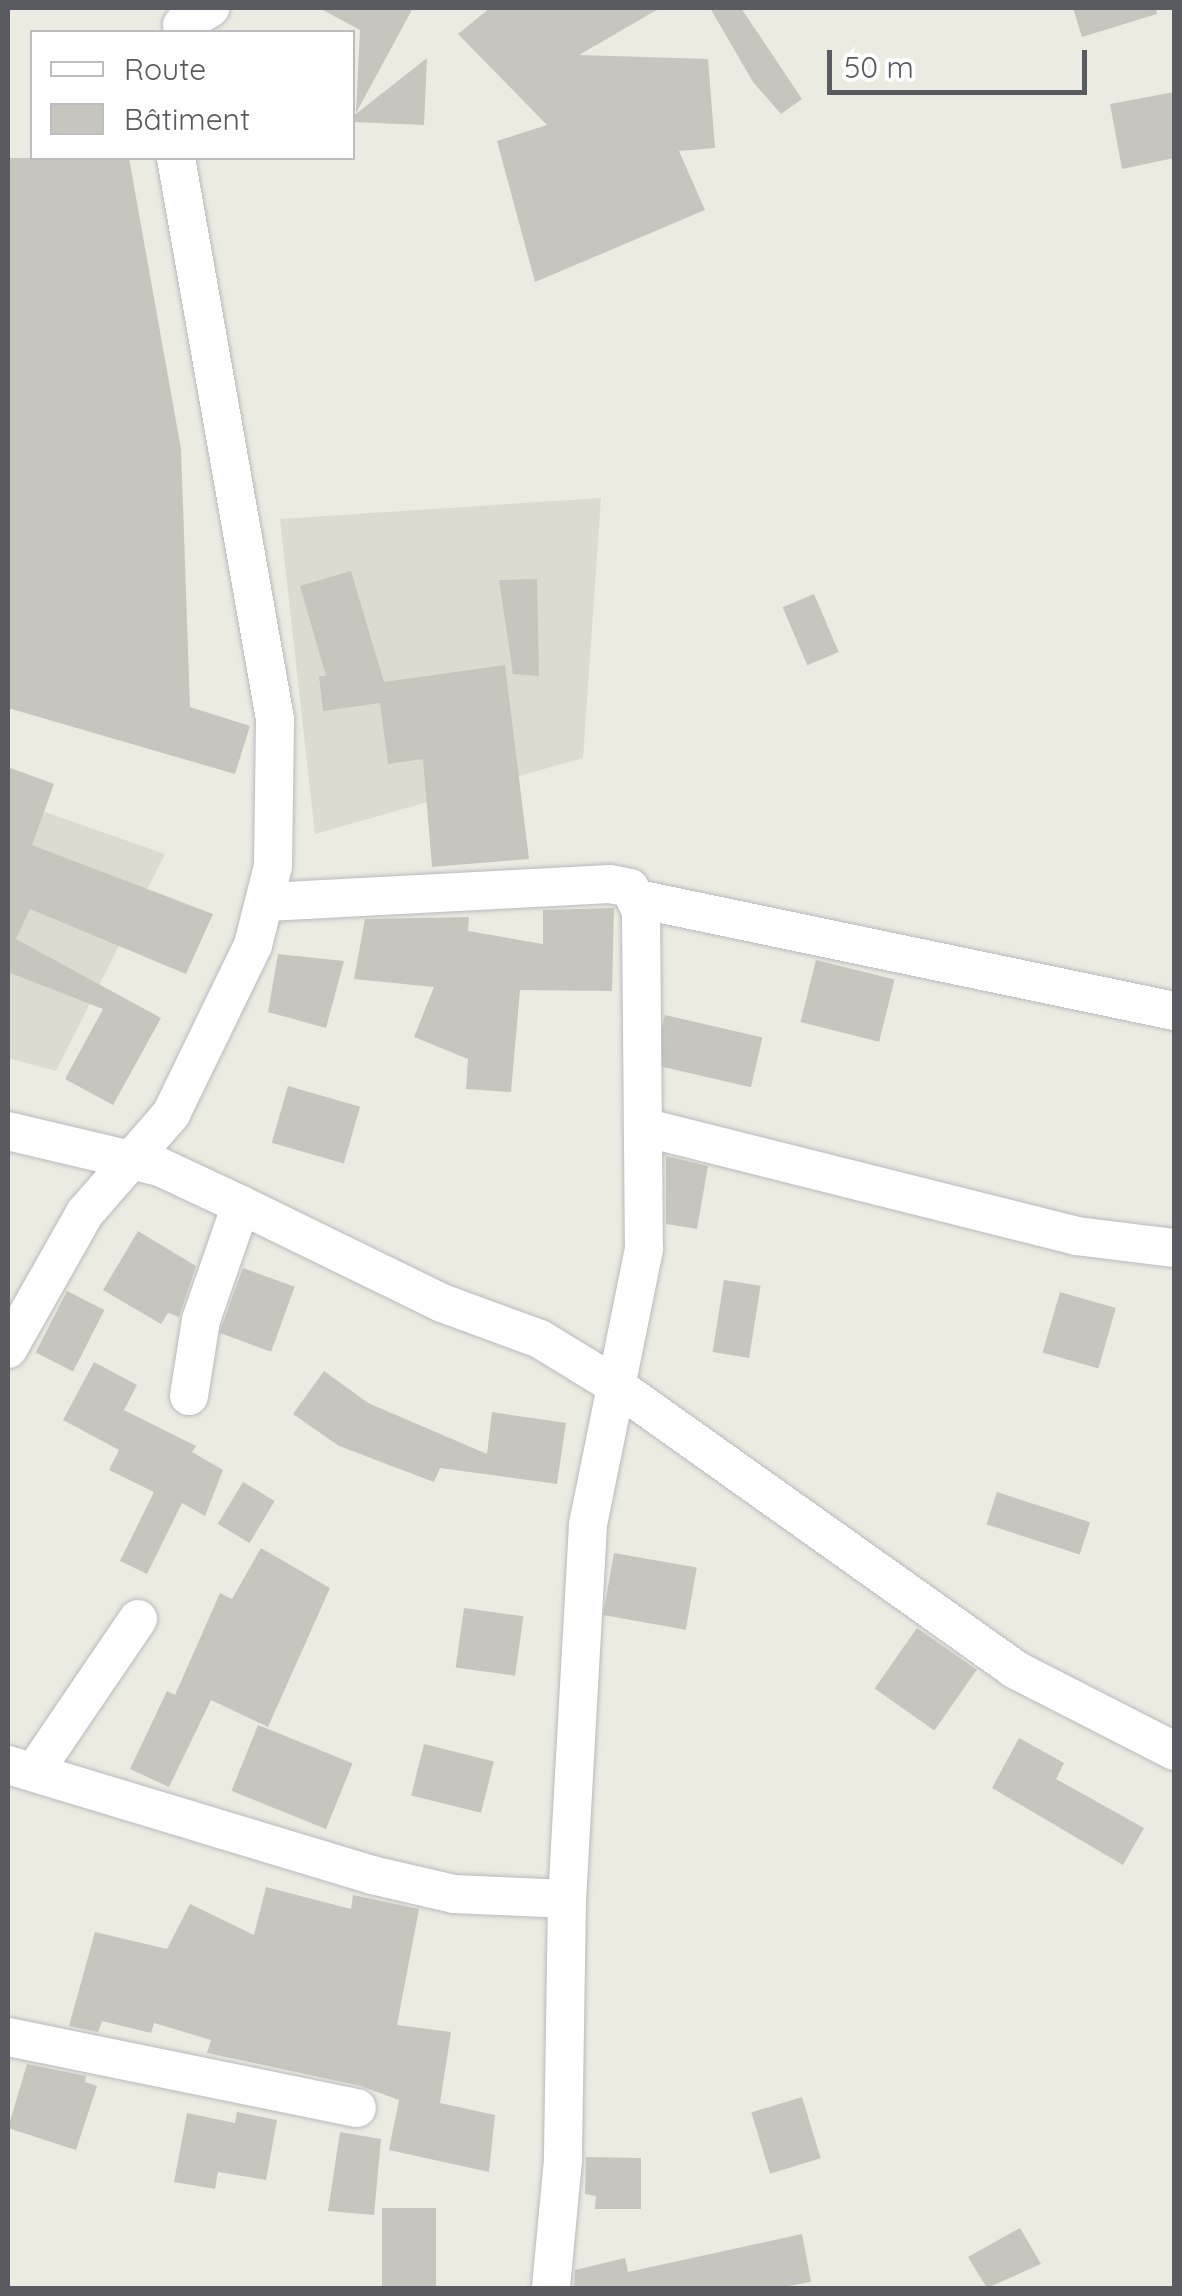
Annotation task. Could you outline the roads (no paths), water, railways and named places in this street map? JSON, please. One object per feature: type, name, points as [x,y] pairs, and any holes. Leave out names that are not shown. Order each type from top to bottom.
[{"type":"street","points":[[8,1349],[75,1227],[170,1114],[267,902],[275,720],[176,160]]},
{"type":"street","points":[[267,902],[610,884],[630,888],[638,899],[644,1250],[588,1525],[566,1899],[563,2160],[551,2288]]},
{"type":"street","points":[[638,899],[1174,1011]]},
{"type":"street","points":[[643,1127],[1076,1236],[1174,1248]]},
{"type":"street","points":[[8,1131],[130,1163],[160,1167],[442,1303],[540,1340],[614,1385],[1014,1669],[1174,1751]]},
{"type":"street","points":[[189,1396],[201,1320],[240,1205]]},
{"type":"street","points":[[138,1619],[21,1769],[372,1875],[454,1894],[566,1899]]},
{"type":"street","points":[[8,2037],[357,2108]]}]
